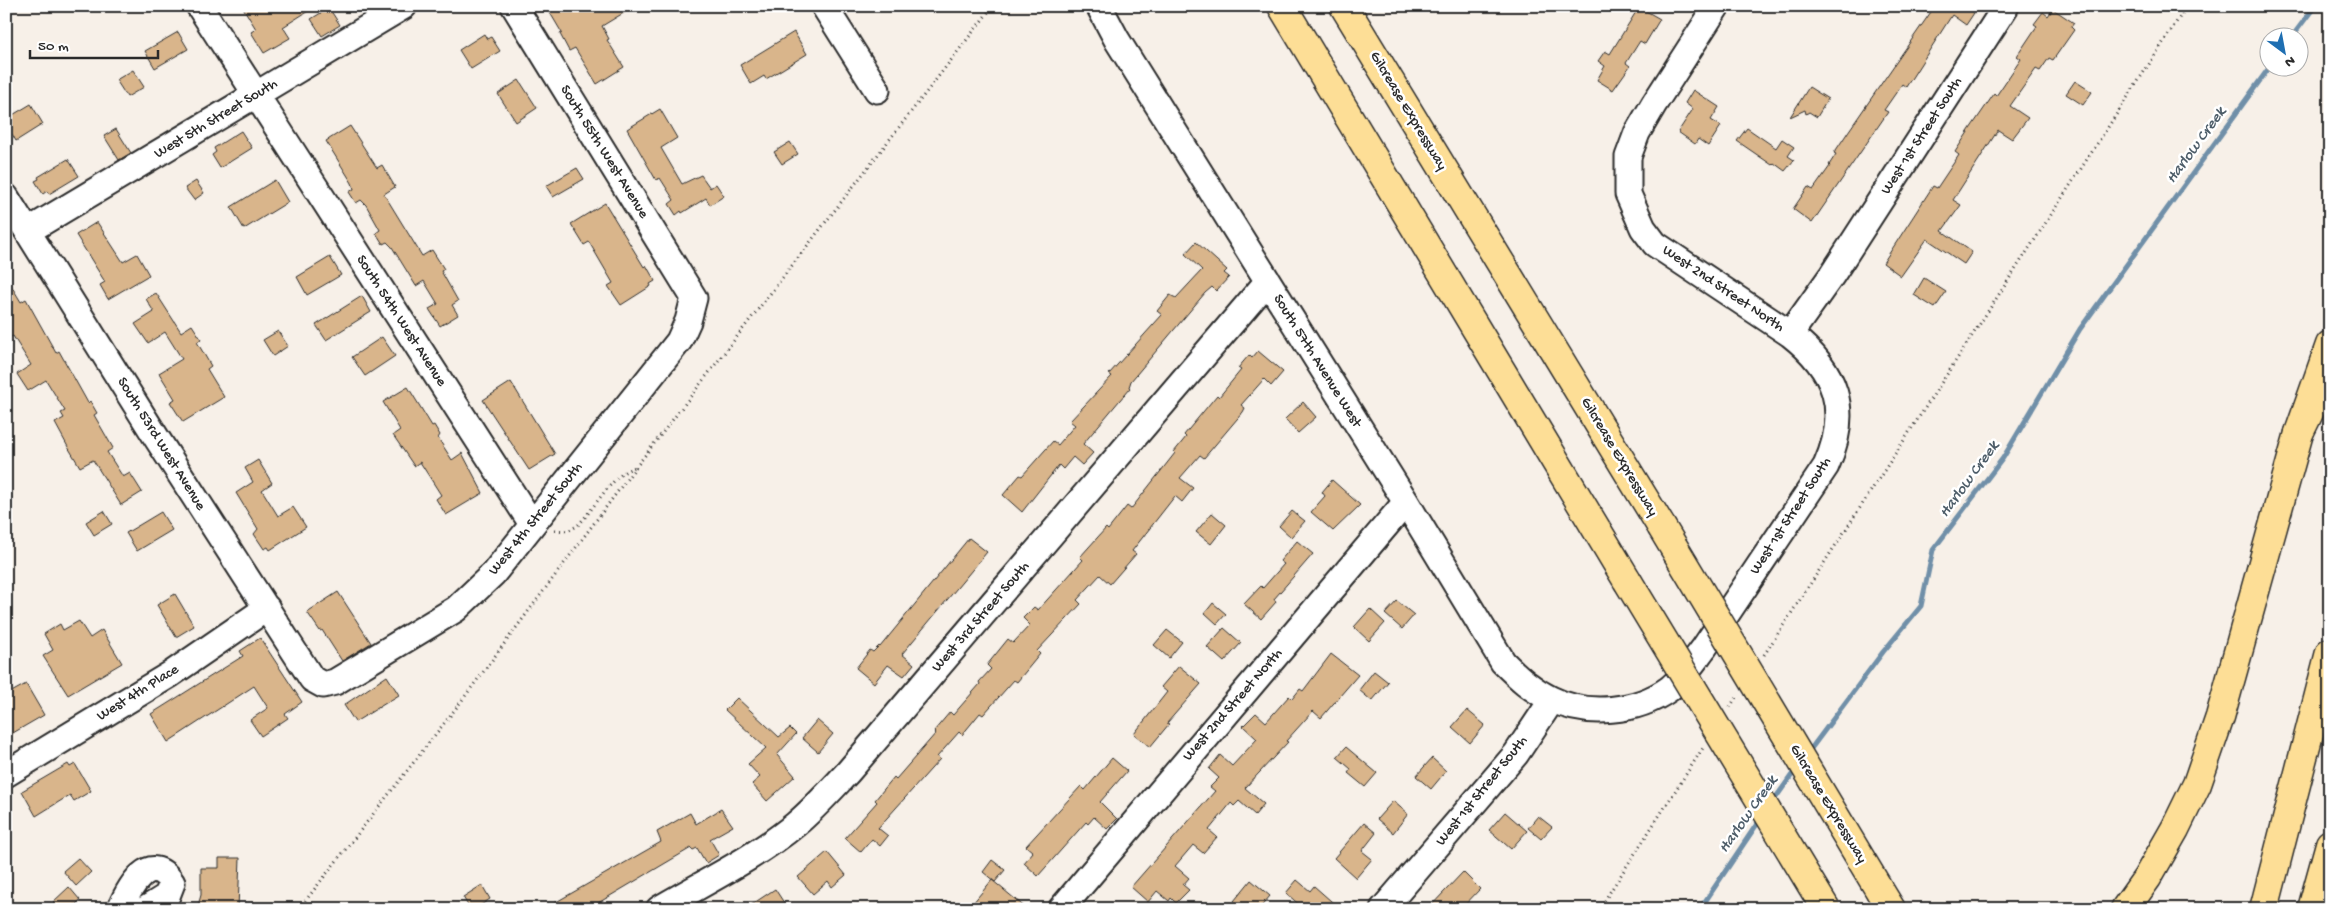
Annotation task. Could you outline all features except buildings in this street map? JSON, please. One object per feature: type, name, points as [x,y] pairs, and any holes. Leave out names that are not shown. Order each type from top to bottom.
[{"type":"main road","points":[[1282,6],[1826,909]]},
{"type":"main road","name":"Gilcrease Expressway","points":[[1344,6],[1661,526],[1885,900]]},
{"type":"main road","points":[[2125,909],[2175,829],[2197,784],[2220,717],[2299,433],[2330,345]]},
{"type":"main road","points":[[2299,433],[2330,370]]},
{"type":"main road","points":[[2264,909],[2330,652]]},
{"type":"main road","points":[[2312,909],[2330,844]]},
{"type":"street","name":"South 54th West Avenue","points":[[199,6],[255,96],[532,524]]},
{"type":"street","name":"West 5th Street South","points":[[28,231],[404,6]]},
{"type":"street","name":"South 55th West Avenue","points":[[514,6],[694,298]]},
{"type":"street","points":[[824,6],[876,90]]},
{"type":"street","name":"South 57th Avenue West","points":[[1099,6],[1267,282],[1406,502],[1503,662],[1523,682],[1552,700]]},
{"type":"street","name":"West 2nd Street North","points":[[1717,6],[1637,133],[1628,157],[1628,194],[1642,228],[1655,244],[1790,334]]},
{"type":"street","name":"West 1st Street South","points":[[1383,909],[1516,754],[1552,700],[1593,710],[1615,710],[1637,704],[1670,688],[1704,648],[1826,466],[1834,448],[1839,413],[1831,380],[1810,349],[1790,334],[1832,275],[2006,6]]},
{"type":"street","name":"South 53rd West Avenue","points":[[6,197],[156,437],[312,679],[323,685]]},
{"type":"street","name":"West 3rd Street South","points":[[659,909],[764,847],[795,825],[824,797],[848,772],[1267,282]]},
{"type":"street","name":"West 4th Street South","points":[[323,685],[335,682],[456,609],[493,574],[679,341],[688,321],[694,298]]},
{"type":"street","name":"West 2nd Street North","points":[[1061,909],[1406,502]]},
{"type":"street","name":"West 4th Place","points":[[6,774],[171,674],[267,608]]},
{"type":"street","points":[[120,909],[128,890],[140,874],[153,870],[166,875],[172,884],[167,896],[146,909]]},
{"type":"path","points":[[299,909],[460,703],[636,467],[993,6]]},
{"type":"path","points":[[1759,662],[2187,6]]},
{"type":"path","points":[[532,524],[561,532],[577,526],[620,475],[629,468],[636,467]]},
{"type":"path","points":[[1728,711],[1738,695]]},
{"type":"path","points":[[1599,909],[1706,744]]},
{"type":"waterway","name":"Harlow Creek","points":[[2298,28],[2315,6]]},
{"type":"waterway","name":"Harlow Creek","points":[[1807,754],[1883,652],[1921,606],[1933,550],[2003,458],[2080,329],[2262,78]]},
{"type":"waterway","name":"Harlow Creek","points":[[1772,803],[1796,769]]},
{"type":"waterway","name":"Harlow Creek","points":[[1700,909],[1761,818]]}]
